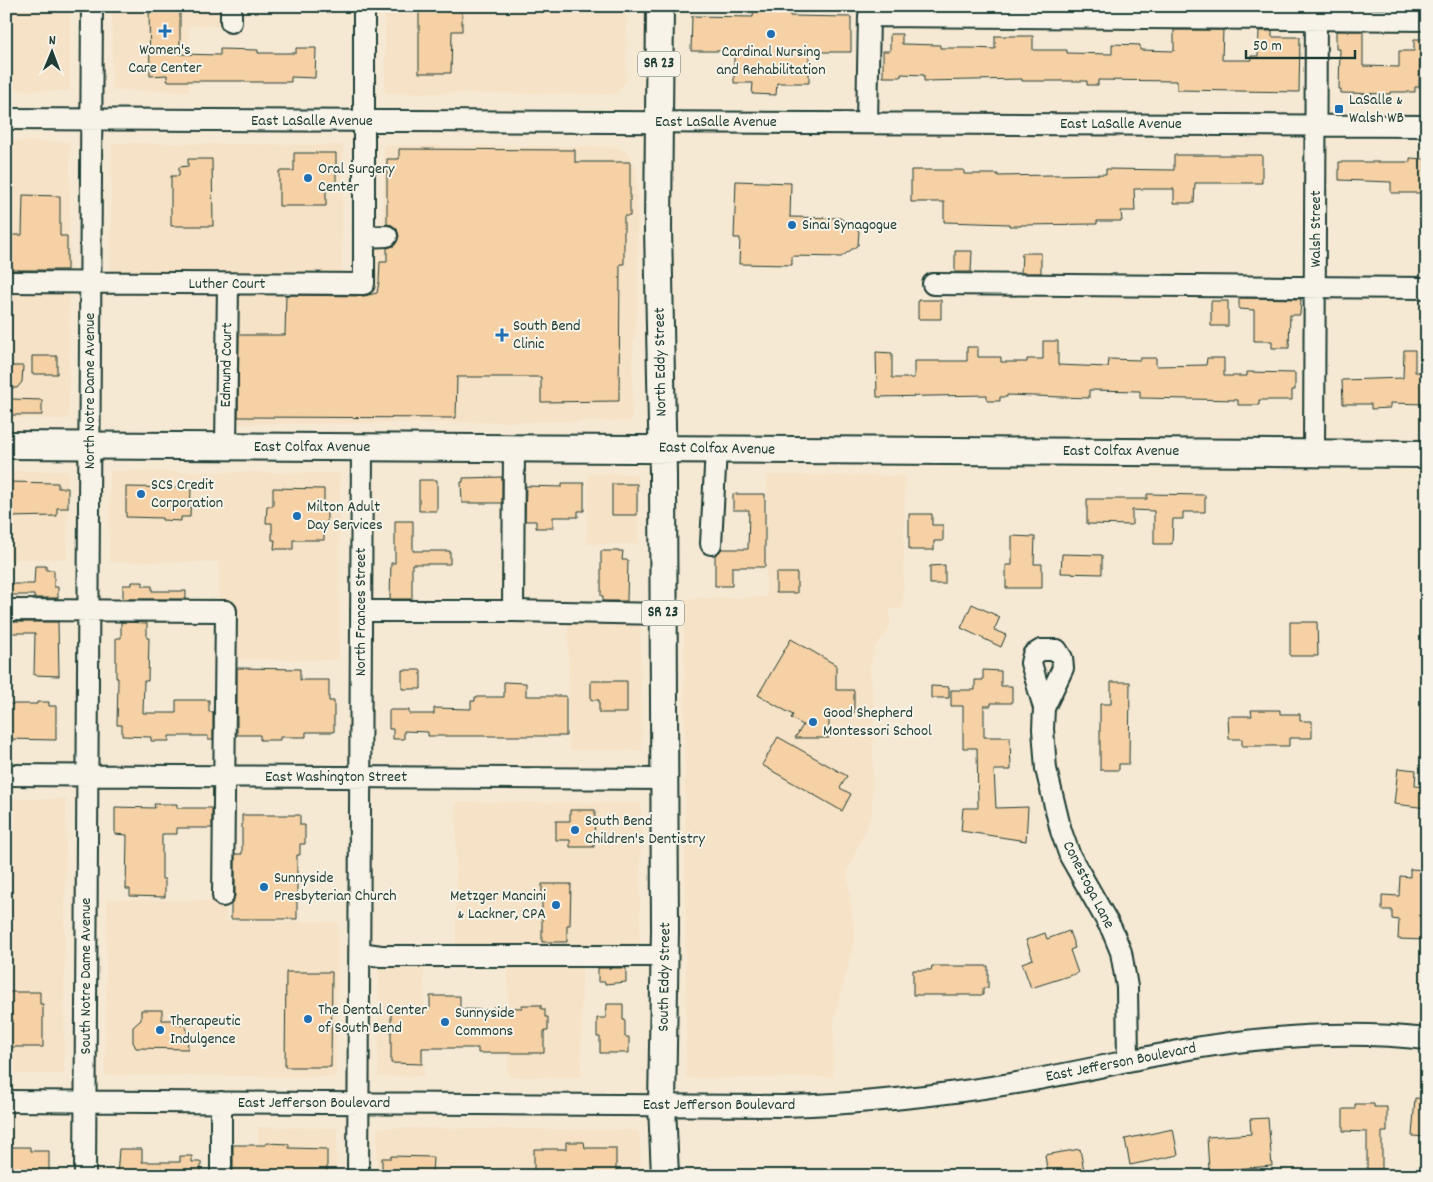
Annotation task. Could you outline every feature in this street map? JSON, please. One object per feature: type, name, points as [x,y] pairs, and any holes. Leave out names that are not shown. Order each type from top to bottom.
[{"type":"main road","name":"North Eddy Street","points":[[660,6],[658,228],[663,448],[665,779]]},
{"type":"main road","name":"East Colfax Avenue","points":[[6,445],[1427,454]]},
{"type":"main road","name":"South Eddy Street","points":[[664,1176],[662,1105],[665,956],[665,779]]},
{"type":"street","name":"North Notre Dame Avenue","points":[[87,776],[92,6]]},
{"type":"street","points":[[364,6],[364,237],[387,236]]},
{"type":"street","points":[[867,122],[869,16],[1316,12],[1427,20]]},
{"type":"street","name":"Walsh Street","points":[[1314,453],[1316,12]]},
{"type":"street","name":"East LaSalle Avenue","points":[[6,119],[1427,126]]},
{"type":"street","name":"Luther Court","points":[[6,282],[364,284],[364,237]]},
{"type":"street","name":"Edmund Court","points":[[226,446],[228,284]]},
{"type":"street","points":[[932,284],[1427,288]]},
{"type":"street","name":"North Frances Street","points":[[358,1176],[362,447]]},
{"type":"street","points":[[513,611],[514,448]]},
{"type":"street","points":[[711,544],[716,449]]},
{"type":"street","points":[[6,610],[226,611],[223,896]]},
{"type":"street","points":[[361,611],[513,611],[663,614]]},
{"type":"street","name":"Conestoga Lane","points":[[1044,708],[1043,729],[1046,769],[1061,830],[1070,856],[1112,930],[1121,952],[1127,986],[1128,1061]]},
{"type":"street","name":"East Washington Street","points":[[6,775],[665,779]]},
{"type":"street","name":"South Notre Dame Avenue","points":[[85,1176],[87,776]]},
{"type":"street","points":[[360,952],[381,956],[665,956]]},
{"type":"street","name":"East Jefferson Boulevard","points":[[6,1101],[784,1106],[860,1102],[949,1093],[1205,1047],[1286,1038],[1351,1036],[1427,1039]]},
{"type":"street","points":[[221,1102],[221,1176]]},
{"type":"shaded area","points":[[6,6],[70,6],[70,91],[6,90]]},
{"type":"shaded area","points":[[112,6],[225,6],[225,26],[189,26],[189,91],[112,90]]},
{"type":"shaded area","points":[[385,6],[627,6],[626,81],[616,94],[385,93]]},
{"type":"shaded area","points":[[6,141],[70,142],[69,419],[6,418]]},
{"type":"shaded area","points":[[112,143],[343,145],[342,277],[110,276]]},
{"type":"shaded area","points":[[384,145],[619,147],[631,157],[637,171],[638,297],[633,352],[632,421],[235,424],[235,290],[372,289],[373,249],[383,244]]},
{"type":"shaded area","points":[[6,471],[68,471],[67,559],[6,559]]},
{"type":"shaded area","points":[[110,471],[340,473],[339,660],[228,659],[219,609],[219,562],[109,562]]},
{"type":"shaded area","points":[[588,474],[634,474],[639,479],[638,544],[587,544]]},
{"type":"shaded area","points":[[767,475],[905,476],[903,609],[890,609],[890,625],[886,634],[875,646],[870,668],[874,706],[872,814],[847,872],[855,938],[834,1020],[833,1077],[686,1078],[684,599],[766,597]]},
{"type":"shaded area","points":[[568,616],[640,617],[642,750],[569,750]]},
{"type":"shaded area","points":[[6,799],[66,799],[64,1074],[6,1074]]},
{"type":"shaded area","points":[[456,802],[641,803],[640,951],[456,950]]},
{"type":"shaded area","points":[[107,899],[226,901],[226,921],[338,922],[336,1077],[105,1075]]},
{"type":"shaded area","points":[[379,959],[424,959],[424,1076],[378,1077]]},
{"type":"shaded area","points":[[508,959],[582,960],[581,1077],[508,1077]]},
{"type":"shaded area","points":[[258,1127],[337,1128],[336,1176],[258,1176]]},
{"type":"shaded area","points":[[377,1128],[635,1130],[639,1133],[641,1176],[377,1176]]},
{"type":"building","points":[[149,6],[180,6],[180,54],[220,55],[220,49],[258,50],[258,53],[296,53],[296,48],[316,48],[315,78],[291,77],[291,82],[244,82],[167,81],[167,75],[150,76]]},
{"type":"building","points":[[419,6],[462,6],[462,31],[452,31],[451,73],[419,73]]},
{"type":"building","name":"Cardinal Nursing and Rehabilitation","points":[[754,6],[790,6],[790,16],[851,17],[851,52],[809,52],[809,83],[777,83],[776,95],[752,94],[753,83],[734,83],[734,51],[691,51],[692,16],[753,17]]},
{"type":"building","points":[[1174,30],[1223,30],[1222,60],[1252,60],[1251,56],[1258,56],[1259,31],[1272,31],[1272,37],[1300,37],[1299,92],[1177,90],[1177,81],[1098,80],[1098,85],[1087,85],[1087,81],[1022,81],[1022,79],[924,81],[924,75],[901,74],[901,77],[883,77],[883,51],[890,51],[890,34],[902,34],[902,44],[940,45],[940,48],[995,49],[995,36],[1033,36],[1033,50],[1067,50],[1067,53],[1112,54],[1112,44],[1140,45],[1140,50],[1174,51]]},
{"type":"building","points":[[1336,31],[1363,31],[1363,66],[1399,67],[1399,51],[1414,51],[1414,39],[1426,39],[1426,53],[1420,53],[1419,87],[1415,87],[1415,92],[1390,92],[1390,94],[1341,93],[1341,89],[1339,89],[1340,49],[1336,49]]},
{"type":"building","points":[[399,149],[575,150],[575,162],[630,162],[630,216],[624,216],[624,264],[620,264],[619,401],[541,402],[541,377],[457,377],[456,418],[238,417],[239,335],[285,335],[286,295],[364,296],[377,293],[380,262],[387,262],[387,248],[394,246],[399,236],[397,229],[387,224],[387,159],[399,159]]},
{"type":"building","name":"Oral Surgery Center","points":[[294,153],[336,153],[336,185],[326,185],[326,206],[279,206],[279,171],[294,171]]},
{"type":"building","points":[[1174,155],[1262,155],[1262,183],[1195,183],[1194,203],[1174,203],[1174,189],[1134,189],[1135,211],[1121,211],[1122,221],[1097,221],[1097,224],[1009,226],[1009,224],[944,222],[944,202],[911,202],[911,170],[964,170],[964,174],[998,174],[998,176],[1106,174],[1106,169],[1174,170]]},
{"type":"building","points":[[1410,158],[1425,159],[1424,193],[1391,193],[1391,182],[1339,180],[1339,162],[1410,162]]},
{"type":"building","points":[[188,159],[212,159],[213,226],[171,226],[171,176],[179,176],[179,167],[188,166]]},
{"type":"building","name":"Sinai Synagogue","points":[[736,181],[791,183],[790,217],[840,218],[859,231],[858,245],[841,257],[792,256],[792,265],[739,264],[740,238],[734,238]]},
{"type":"building","points":[[23,195],[60,196],[60,236],[67,236],[67,270],[6,270],[6,235],[22,235]]},
{"type":"building","points":[[955,251],[972,251],[971,272],[955,272]]},
{"type":"building","points":[[1022,253],[1041,253],[1041,273],[1021,273]]},
{"type":"building","points":[[1239,298],[1301,299],[1300,315],[1290,315],[1289,348],[1272,348],[1272,341],[1254,341],[1254,310],[1239,309]]},
{"type":"building","points":[[918,300],[941,300],[941,319],[918,319]]},
{"type":"building","points":[[1211,301],[1228,301],[1228,326],[1211,326]]},
{"type":"building","points":[[1043,341],[1058,341],[1058,365],[1108,367],[1109,359],[1140,360],[1140,358],[1156,358],[1156,366],[1206,365],[1207,358],[1224,358],[1224,376],[1247,376],[1247,372],[1295,373],[1295,390],[1292,390],[1292,400],[1259,400],[1259,405],[1238,405],[1238,400],[1140,398],[1140,391],[1089,390],[1089,398],[1007,395],[1007,397],[1000,397],[1000,401],[987,401],[987,395],[877,397],[876,352],[892,353],[892,378],[914,378],[914,361],[967,361],[967,347],[978,347],[978,357],[1001,357],[1001,362],[1027,362],[1027,359],[1043,359]]},
{"type":"building","points":[[1404,350],[1415,350],[1415,372],[1425,372],[1425,404],[1390,403],[1390,408],[1371,409],[1371,404],[1343,404],[1342,380],[1403,378]]},
{"type":"building","points":[[32,356],[57,356],[57,374],[32,374]]},
{"type":"building","points":[[6,366],[23,366],[22,382],[17,388],[6,388]]},
{"type":"building","points":[[11,399],[42,400],[42,415],[11,415]]},
{"type":"building","points":[[502,477],[502,503],[462,503],[461,482],[463,482],[463,478]]},
{"type":"building","points":[[419,480],[437,480],[437,511],[419,511]]},
{"type":"building","points":[[6,482],[58,483],[58,488],[68,488],[68,508],[57,508],[57,516],[6,517]]},
{"type":"building","points":[[562,483],[584,483],[584,511],[578,511],[578,517],[553,517],[553,528],[536,528],[536,521],[525,521],[526,486],[562,487]]},
{"type":"building","points":[[612,484],[637,484],[637,515],[612,515]]},
{"type":"building","points":[[126,487],[191,488],[190,517],[181,517],[181,521],[162,520],[162,518],[126,517]]},
{"type":"building","name":"Milton Adult Day Services","points":[[273,488],[324,489],[324,508],[327,508],[327,524],[324,524],[324,540],[293,540],[293,549],[274,549],[275,540],[272,540],[272,523],[266,523],[267,506],[273,506]]},
{"type":"building","points":[[733,494],[765,494],[765,567],[732,567],[732,586],[715,586],[715,555],[721,549],[748,549],[749,510],[733,510]]},
{"type":"building","points":[[1147,494],[1205,495],[1205,512],[1183,512],[1183,519],[1173,519],[1172,544],[1154,544],[1154,511],[1132,510],[1132,525],[1087,524],[1087,499],[1147,499]]},
{"type":"building","points":[[909,514],[932,514],[932,525],[943,525],[943,541],[934,541],[934,550],[909,550]]},
{"type":"building","points":[[395,521],[413,521],[413,551],[450,551],[450,564],[412,564],[412,599],[390,599],[391,563],[395,563]]},
{"type":"building","points":[[1012,536],[1035,537],[1034,564],[1042,564],[1042,588],[1006,588],[1006,565],[1012,565]]},
{"type":"building","points":[[601,551],[623,551],[622,560],[628,560],[627,601],[603,601],[603,596],[601,596]]},
{"type":"building","points":[[1062,554],[1102,555],[1102,574],[1061,573]]},
{"type":"building","points":[[945,565],[945,584],[930,584],[930,566]]},
{"type":"building","points":[[35,566],[46,566],[46,570],[54,570],[54,587],[58,587],[58,598],[34,598],[34,595],[6,595],[6,584],[34,584]]},
{"type":"building","points":[[776,573],[797,573],[797,593],[776,593]]},
{"type":"building","points":[[132,582],[143,582],[143,586],[152,586],[152,591],[186,591],[186,599],[123,599],[123,585],[132,585]]},
{"type":"building","points":[[972,604],[1000,617],[994,630],[1006,635],[1001,647],[961,628]]},
{"type":"building","points":[[11,622],[58,622],[59,676],[34,675],[35,633],[11,633]]},
{"type":"building","points":[[121,622],[147,623],[147,638],[149,638],[148,681],[144,681],[143,713],[176,713],[176,700],[209,700],[209,712],[213,712],[213,740],[208,740],[208,736],[169,736],[169,741],[151,741],[151,737],[122,736],[122,725],[117,725],[118,678],[116,678],[116,638],[121,638]]},
{"type":"building","points":[[1290,622],[1317,622],[1318,656],[1290,656]]},
{"type":"building","name":"Good Shepherd Montessori School","points":[[791,639],[836,665],[836,690],[854,690],[854,713],[829,712],[829,738],[795,738],[803,725],[791,718],[793,715],[758,695]]},
{"type":"building","points":[[237,668],[300,669],[300,680],[329,680],[329,701],[334,701],[334,732],[306,732],[306,737],[280,737],[280,740],[260,740],[260,735],[237,735]]},
{"type":"building","points":[[402,670],[421,670],[421,689],[402,689]]},
{"type":"building","points":[[983,670],[1001,671],[1001,686],[1012,686],[1012,703],[991,703],[991,706],[984,706],[984,737],[1010,737],[1011,770],[994,770],[996,808],[1028,807],[1026,841],[961,831],[963,808],[978,808],[977,748],[963,748],[963,706],[951,706],[951,690],[975,690],[975,680],[983,680]]},
{"type":"building","points":[[591,681],[627,681],[627,713],[599,713],[599,700],[591,700]]},
{"type":"building","points":[[504,682],[526,683],[526,696],[566,696],[566,736],[428,736],[428,732],[404,731],[404,739],[393,739],[393,729],[389,729],[389,710],[409,710],[409,714],[434,714],[434,708],[471,709],[471,701],[475,701],[475,697],[504,697]]},
{"type":"building","points":[[1111,682],[1130,682],[1129,764],[1119,764],[1119,770],[1100,770],[1100,704],[1111,704]]},
{"type":"building","points":[[931,686],[949,687],[949,698],[931,698]]},
{"type":"building","points":[[37,702],[49,702],[49,706],[56,706],[56,740],[6,739],[6,704],[37,704]]},
{"type":"building","points":[[1251,710],[1280,710],[1280,714],[1300,714],[1300,721],[1312,721],[1312,738],[1289,738],[1289,746],[1242,746],[1242,739],[1229,739],[1228,716],[1252,716]]},
{"type":"building","points":[[778,737],[847,776],[840,788],[851,794],[842,811],[762,765]]},
{"type":"building","points":[[1398,768],[1416,770],[1415,786],[1427,787],[1427,808],[1394,804]]},
{"type":"building","points":[[154,804],[177,804],[177,808],[212,808],[212,828],[177,828],[177,834],[162,834],[162,879],[165,879],[165,897],[130,896],[130,889],[126,889],[127,835],[115,834],[115,807],[155,808]]},
{"type":"building","name":"South Bend Children's Dentistry","points":[[570,810],[595,810],[594,847],[570,847],[570,840],[556,840],[556,821],[570,821]]},
{"type":"building","name":"Sunnyside Presbyterian Church","points":[[242,815],[300,815],[300,825],[305,825],[305,844],[300,844],[300,855],[297,855],[297,919],[231,919],[231,904],[235,896],[235,854],[242,854]]},
{"type":"building","points":[[1410,869],[1427,870],[1426,940],[1398,939],[1399,920],[1392,919],[1392,910],[1382,910],[1382,895],[1399,896],[1400,876],[1410,877]]},
{"type":"building","name":"Metzger Mancini & Lackner, CPA","points":[[542,884],[571,884],[570,925],[567,925],[567,942],[542,942]]},
{"type":"building","points":[[1069,931],[1075,948],[1070,950],[1078,973],[1031,988],[1022,963],[1033,959],[1026,940],[1045,933],[1047,939]]},
{"type":"building","points":[[932,966],[988,966],[988,988],[983,988],[983,995],[913,995],[913,970],[931,970]]},
{"type":"building","points":[[598,968],[626,968],[626,982],[605,984],[605,982],[598,982]]},
{"type":"building","name":"The Dental Center of South Bend","points":[[286,972],[332,972],[331,1067],[285,1067]]},
{"type":"building","points":[[6,992],[40,992],[40,1004],[43,1004],[43,1047],[6,1047]]},
{"type":"building","points":[[430,996],[460,996],[460,1009],[493,1010],[493,1007],[522,1008],[522,1005],[541,1005],[541,1009],[545,1009],[545,1017],[548,1017],[548,1031],[544,1031],[544,1053],[478,1053],[478,1048],[422,1048],[422,1064],[391,1063],[391,1008],[430,1008]]},
{"type":"building","points":[[607,1004],[623,1004],[625,1037],[629,1037],[629,1053],[600,1053],[600,1037],[597,1037],[597,1018],[606,1018]]},
{"type":"building","name":"Therapeutic Indulgence","points":[[141,1010],[162,1010],[162,1020],[173,1020],[173,1023],[185,1025],[188,1049],[136,1048],[133,1042],[133,1027],[141,1020]]},
{"type":"building","points":[[1415,1098],[1427,1099],[1427,1137],[1412,1136]]},
{"type":"building","points":[[1355,1104],[1374,1104],[1374,1107],[1387,1107],[1387,1132],[1382,1132],[1382,1169],[1367,1169],[1367,1132],[1343,1131],[1343,1109],[1355,1109]]},
{"type":"building","points":[[1268,1118],[1272,1166],[1209,1171],[1207,1137],[1251,1134],[1250,1119]]},
{"type":"building","points":[[1173,1129],[1178,1155],[1130,1165],[1125,1139]]},
{"type":"building","points":[[566,1142],[584,1142],[585,1148],[616,1148],[616,1176],[534,1176],[534,1149],[566,1149]]},
{"type":"building","points":[[266,1143],[289,1144],[289,1148],[327,1149],[327,1176],[233,1176],[233,1145],[266,1145]]},
{"type":"building","points":[[6,1147],[30,1147],[30,1151],[49,1151],[49,1176],[6,1176]]},
{"type":"building","points":[[119,1149],[142,1149],[142,1162],[180,1162],[180,1156],[192,1156],[192,1162],[201,1162],[201,1176],[117,1176]]},
{"type":"building","points":[[1080,1149],[1085,1176],[1048,1176],[1045,1155]]},
{"type":"building","points":[[391,1156],[433,1157],[432,1176],[382,1176],[382,1158],[391,1158]]},
{"type":"place","name":"Women's Care Center","points":[[165,31]]},
{"type":"place","name":"Cardinal Nursing and Rehabilitation","points":[[771,34]]},
{"type":"place","name":"LaSalle & Walsh WB","points":[[1339,109]]},
{"type":"place","name":"Oral Surgery Center","points":[[308,178]]},
{"type":"place","name":"Sinai Synagogue","points":[[792,225]]},
{"type":"place","name":"South Bend Clinic","points":[[502,335]]},
{"type":"place","name":"SCS Credit Corporation","points":[[141,494]]},
{"type":"place","name":"Milton Adult Day Services","points":[[297,516]]},
{"type":"place","name":"Good Shepherd Montessori School","points":[[813,722]]},
{"type":"place","name":"South Bend Children's Dentistry","points":[[575,830]]},
{"type":"place","name":"Sunnyside Presbyterian Church","points":[[264,887]]},
{"type":"place","name":"Metzger Mancini & Lackner, CPA","points":[[556,905]]},
{"type":"place","name":"The Dental Center of South Bend","points":[[308,1019]]},
{"type":"place","name":"Sunnyside Commons","points":[[445,1022]]},
{"type":"place","name":"Therapeutic Indulgence","points":[[160,1030]]}]
